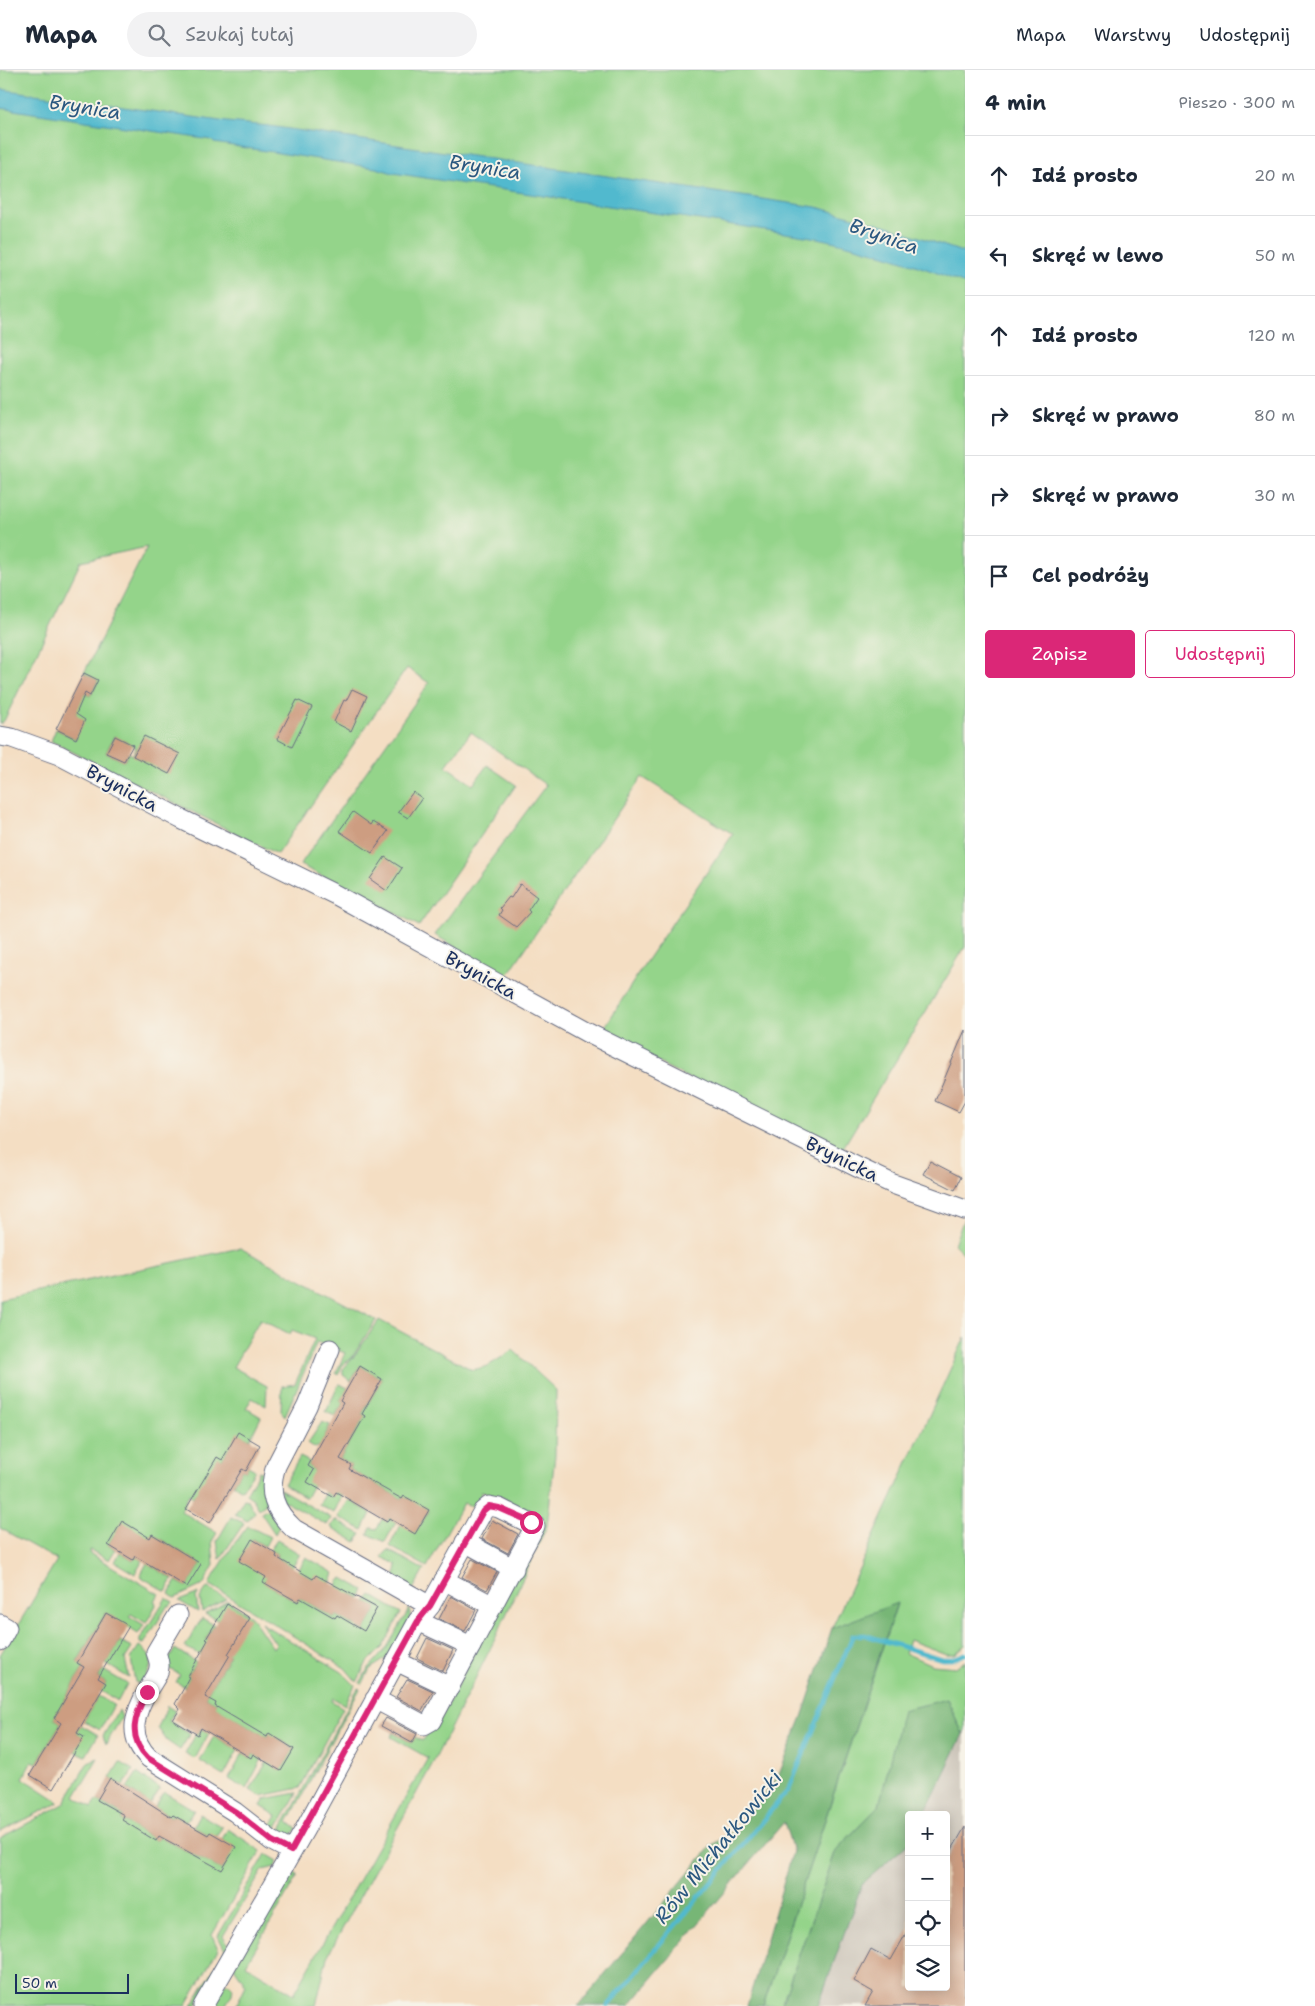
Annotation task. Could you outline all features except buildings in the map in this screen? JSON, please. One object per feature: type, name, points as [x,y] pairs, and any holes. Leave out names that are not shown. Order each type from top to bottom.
[{"type":"street","name":"Brynicka","points":[[0,736],[59,755],[181,819],[336,895],[586,1032],[857,1167],[892,1184],[965,1210]]},
{"type":"street","points":[[330,1349],[307,1406],[272,1476],[274,1502],[282,1518],[294,1528],[471,1646]]},
{"type":"street","points":[[203,2006],[396,1661],[483,1511],[489,1506],[499,1508],[531,1522],[535,1526],[514,1568],[431,1721],[424,1725],[375,1699]]},
{"type":"street","points":[[465,1542],[514,1568]]},
{"type":"street","points":[[444,1580],[493,1606]]},
{"type":"street","points":[[178,1614],[156,1652],[160,1666],[158,1674],[137,1714],[134,1726],[140,1749],[148,1758],[236,1812],[272,1841],[291,1851]]},
{"type":"street","points":[[0,1624],[7,1628],[0,1641]]},
{"type":"street","points":[[396,1661],[450,1686]]},
{"type":"shaded area","points":[[965,1731],[965,2006],[818,2006],[862,1884],[905,1846],[905,1991],[950,1991],[950,1811],[926,1811]]},
{"type":"green space","points":[[0,70],[965,70],[965,947],[838,1156],[617,1041],[603,1030],[647,960],[733,834],[642,777],[506,977],[435,935],[546,785],[471,732],[446,766],[473,785],[487,765],[516,785],[419,926],[300,865],[429,683],[407,668],[277,854],[51,741],[56,729],[76,739],[76,689],[90,696],[98,681],[84,673],[147,547],[81,561],[4,721],[0,724]],"holes":[[[114,736],[136,747],[133,755],[129,753],[124,761],[106,753]]]},
{"type":"green space","points":[[965,1216],[965,1255],[954,1244]]},
{"type":"green space","points":[[240,1248],[376,1320],[351,1359],[343,1364],[338,1375],[336,1373],[345,1353],[317,1342],[285,1416],[281,1411],[282,1386],[295,1384],[315,1339],[292,1330],[290,1334],[260,1319],[233,1367],[267,1386],[266,1406],[252,1398],[246,1408],[261,1417],[250,1439],[238,1433],[222,1460],[193,1497],[189,1494],[181,1511],[217,1533],[212,1541],[214,1565],[203,1585],[175,1598],[169,1594],[176,1581],[187,1587],[201,1564],[152,1534],[149,1538],[122,1522],[108,1545],[115,1550],[109,1560],[90,1550],[89,1553],[159,1594],[155,1601],[156,1605],[146,1623],[131,1614],[129,1616],[144,1625],[138,1634],[106,1613],[77,1662],[84,1667],[54,1718],[61,1723],[37,1763],[32,1761],[23,1778],[58,1801],[58,1803],[0,1832],[0,1655],[57,1560],[0,1528],[0,1299]]},
{"type":"green space","points":[[379,1320],[473,1370],[488,1366],[513,1350],[556,1390],[555,1455],[547,1526],[494,1641],[434,1761],[327,1957],[316,2006],[236,2006],[246,1985],[234,1967],[289,1871],[298,1875],[246,1965],[294,1994],[428,1758],[391,1737],[393,1733],[412,1743],[415,1737],[422,1741],[430,1727],[435,1729],[476,1649],[536,1517],[498,1495],[481,1492],[481,1499],[471,1506],[463,1503],[427,1567],[391,1547],[390,1545],[401,1525],[415,1533],[429,1511],[404,1496],[402,1499],[349,1469],[351,1465],[340,1459],[365,1416],[362,1414],[382,1379],[360,1366],[351,1381],[343,1375],[343,1369],[353,1358]]},
{"type":"green space","points":[[965,1337],[965,1645],[955,1654],[946,1654],[909,1640],[905,1653],[932,1665],[957,1667],[965,1661],[965,1731],[963,1734],[947,1699],[889,1765],[879,1806],[836,1850],[781,2006],[763,2006],[897,1604],[832,1628]]},
{"type":"green space","points":[[339,1384],[348,1388],[340,1401],[343,1403],[335,1416],[326,1412]]},
{"type":"green space","points":[[322,1422],[330,1425],[320,1446],[315,1448],[308,1443]]},
{"type":"green space","points":[[300,1457],[310,1462],[308,1466],[314,1470],[313,1485],[306,1498],[284,1484]]},
{"type":"green space","points":[[248,1466],[255,1470],[242,1490],[233,1484],[242,1469],[246,1471]]},
{"type":"green space","points":[[259,1471],[265,1474],[266,1504],[259,1509],[253,1499],[246,1494]]},
{"type":"green space","points":[[280,1489],[331,1518],[327,1525],[282,1500]]},
{"type":"green space","points":[[325,1492],[332,1497],[336,1492],[342,1495],[334,1513],[319,1505]]},
{"type":"green space","points":[[244,1499],[248,1500],[255,1512],[247,1521],[235,1514]]},
{"type":"green space","points":[[349,1500],[371,1513],[363,1530],[338,1517]]},
{"type":"green space","points":[[268,1509],[279,1526],[275,1534],[261,1513]]},
{"type":"green space","points":[[231,1517],[244,1523],[220,1559],[217,1541]]},
{"type":"green space","points":[[389,1518],[396,1522],[385,1542],[368,1534],[371,1528],[377,1529],[382,1519],[387,1522]]},
{"type":"green space","points":[[335,1520],[361,1534],[356,1542],[331,1527]]},
{"type":"green space","points":[[248,1526],[270,1537],[265,1546],[252,1539],[266,1577],[264,1582],[297,1602],[300,1598],[335,1618],[336,1615],[364,1631],[377,1608],[366,1602],[371,1595],[401,1613],[383,1647],[366,1664],[357,1682],[345,1668],[209,1584],[234,1544]]},
{"type":"green space","points":[[277,1540],[300,1554],[292,1567],[276,1557],[277,1554],[270,1550]]},
{"type":"green space","points":[[388,1550],[424,1570],[412,1591],[395,1577],[397,1565],[382,1557]]},
{"type":"green space","points":[[120,1552],[133,1560],[135,1556],[143,1560],[135,1574],[115,1562]]},
{"type":"green space","points":[[306,1557],[334,1573],[330,1584],[313,1579],[298,1571]]},
{"type":"green space","points":[[147,1563],[173,1579],[166,1592],[140,1576]]},
{"type":"green space","points":[[343,1578],[364,1590],[360,1598],[352,1594],[351,1596],[336,1587]]},
{"type":"green space","points":[[208,1588],[226,1599],[202,1612],[200,1598]]},
{"type":"green space","points":[[199,1593],[196,1597],[198,1612],[179,1601]]},
{"type":"green space","points":[[166,1598],[173,1602],[170,1606],[168,1605],[144,1644],[140,1643],[140,1639]]},
{"type":"green space","points":[[228,1601],[251,1616],[273,1648],[276,1644],[261,1623],[342,1672],[355,1685],[345,1705],[333,1698],[332,1701],[343,1708],[300,1788],[261,1796],[250,1790],[267,1762],[281,1771],[294,1748],[269,1734],[267,1737],[214,1706],[216,1703],[205,1697],[230,1655],[227,1654],[217,1620],[205,1614]]},
{"type":"green space","points":[[897,1603],[763,2006],[747,2006],[793,1851],[784,1822],[629,2006],[578,2006],[712,1845],[737,1829],[778,1777],[802,1717],[832,1628]]},
{"type":"green space","points":[[410,1608],[410,1618],[390,1656],[370,1669],[362,1685],[360,1683],[368,1669],[386,1649]]},
{"type":"green space","points":[[202,1618],[214,1625],[206,1639],[209,1641],[200,1655],[185,1647]]},
{"type":"green space","points":[[120,1641],[132,1648],[125,1659],[129,1678],[106,1664]]},
{"type":"green space","points":[[139,1646],[145,1650],[151,1659],[150,1669],[141,1685],[135,1682],[131,1659]]},
{"type":"green space","points":[[175,1649],[196,1662],[188,1675],[190,1677],[185,1687],[176,1682],[180,1675],[165,1666]]},
{"type":"green space","points":[[103,1670],[127,1684],[118,1701],[101,1691],[106,1683],[98,1678]]},
{"type":"green space","points":[[358,1688],[360,1689],[288,1822],[297,1829],[292,1835],[283,1838],[278,1835]]},
{"type":"green space","points":[[98,1696],[114,1705],[100,1730],[84,1721]]},
{"type":"green space","points":[[947,1699],[963,1734],[926,1811],[905,1811],[905,1846],[862,1884],[818,2006],[781,2006],[836,1850],[879,1806],[902,1710]]},
{"type":"green space","points":[[167,1706],[175,1711],[169,1721],[190,1734],[180,1750],[167,1741],[158,1728]]},
{"type":"green space","points":[[119,1710],[122,1717],[106,1744],[103,1736]]},
{"type":"green space","points":[[81,1725],[98,1735],[86,1756],[75,1751],[83,1737],[77,1733]]},
{"type":"green space","points":[[201,1729],[209,1733],[195,1759],[185,1754],[196,1734]]},
{"type":"green space","points":[[214,1736],[238,1750],[224,1776],[200,1761]]},
{"type":"green space","points":[[243,1753],[251,1758],[253,1754],[262,1759],[246,1789],[229,1779]]},
{"type":"green space","points":[[98,1758],[75,1797],[92,1807],[97,1800],[124,1816],[122,1820],[156,1841],[159,1836],[222,1870],[235,1847],[222,1839],[228,1829],[261,1851],[212,1935],[218,1949],[186,2006],[0,2006],[0,1838],[64,1804],[88,1762]]},
{"type":"green space","points":[[120,1762],[133,1770],[123,1786],[110,1778]]},
{"type":"green space","points":[[137,1773],[160,1789],[150,1804],[127,1788]]},
{"type":"green space","points":[[164,1792],[194,1810],[186,1822],[173,1815],[171,1817],[155,1807]]},
{"type":"green space","points":[[297,1793],[274,1833],[270,1827],[277,1816],[261,1806],[265,1799]]},
{"type":"green space","points":[[200,1814],[222,1827],[217,1836],[207,1834],[193,1827]]},
{"type":"green space","points":[[266,1854],[278,1861],[275,1867],[263,1870],[223,1936],[230,1946],[196,2006],[192,2006],[225,1950],[218,1936]]},
{"type":"green space","points":[[228,1983],[233,1988],[232,1994],[225,2006],[212,2006],[224,1985]]},
{"type":"water","name":"Brynica","points":[[0,89],[227,122],[269,126],[816,207],[888,226],[965,253],[965,284],[893,258],[818,238],[393,173],[376,168],[214,143],[211,140],[0,108]]},
{"type":"waterway","name":"Rów Michałkowicki","points":[[608,2006],[789,1789],[853,1635],[865,1635],[942,1659],[952,1659],[965,1654]]},
{"type":"route","points":[[147,1692],[142,1700],[134,1726],[140,1749],[148,1758],[236,1812],[272,1841],[291,1851],[305,1829],[418,1621],[430,1606],[483,1511],[489,1506],[499,1508],[531,1522]]}]
